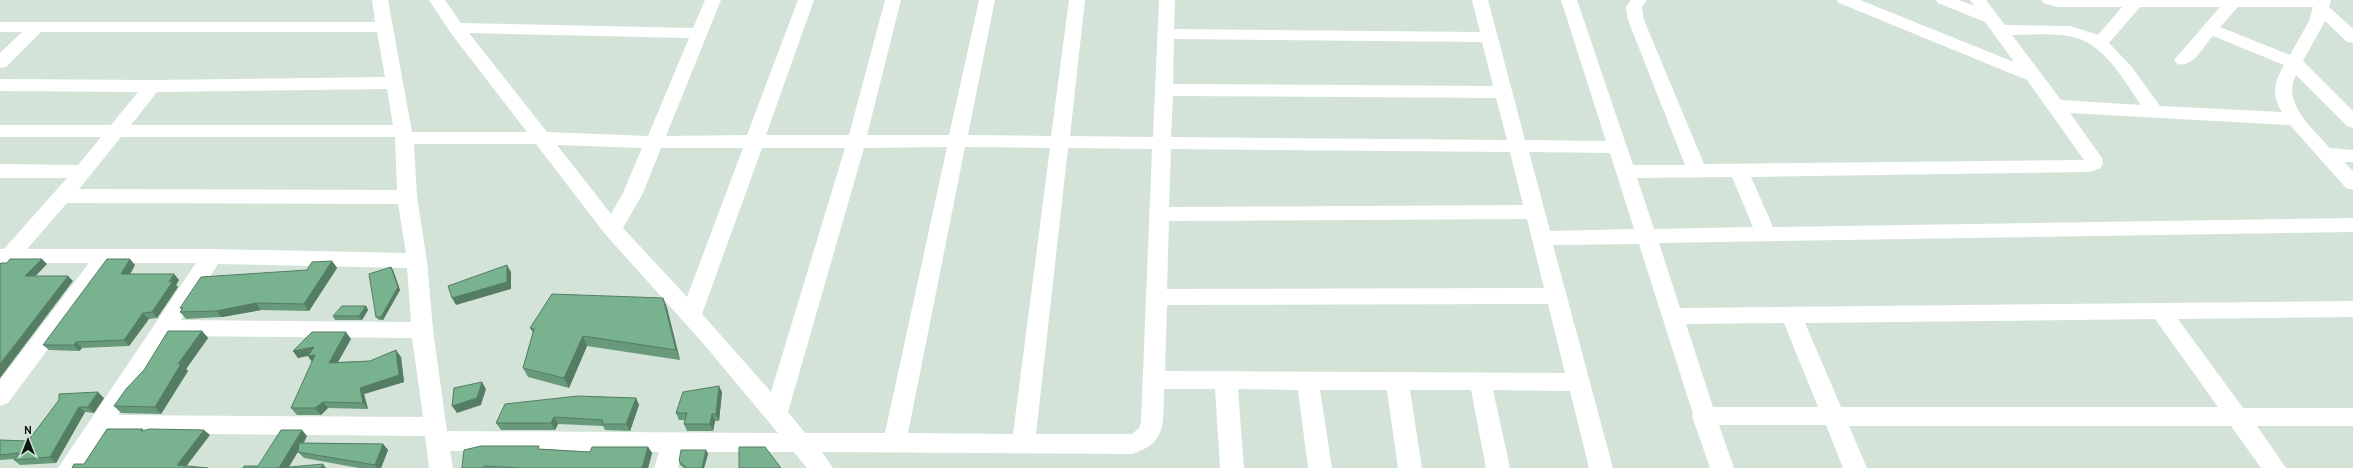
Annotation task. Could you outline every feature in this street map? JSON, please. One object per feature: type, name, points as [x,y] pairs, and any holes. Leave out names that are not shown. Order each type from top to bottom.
[{"type":"street","points":[[380,0],[403,135],[407,197],[417,260],[422,330],[441,468]]},
{"type":"street","points":[[437,0],[456,28],[612,229],[776,413],[821,468]]},
{"type":"street","points":[[612,229],[633,193],[698,33],[713,0]]},
{"type":"street","points":[[691,316],[806,0]]},
{"type":"street","points":[[776,413],[856,142],[893,0]]},
{"type":"street","points":[[894,443],[987,0]]},
{"type":"street","points":[[1023,444],[1061,143],[1077,0]]},
{"type":"street","points":[[99,424],[436,434],[673,444],[1132,444],[1141,442],[1151,430],[1163,144],[1167,0]]},
{"type":"street","points":[[1480,0],[1601,468]]},
{"type":"street","points":[[1569,0],[1722,468]]},
{"type":"street","points":[[1639,0],[1634,7],[1636,20],[1697,171]]},
{"type":"street","points":[[1845,0],[2034,76]]},
{"type":"street","points":[[1944,0],[1995,24],[2076,32],[2088,36],[2100,43],[2155,112]]},
{"type":"street","points":[[1625,172],[2088,166],[2094,163],[2093,158],[1978,0]]},
{"type":"street","points":[[2049,0],[2057,2],[2252,1],[2323,3],[2352,36]]},
{"type":"street","points":[[2100,43],[2135,2]]},
{"type":"street","points":[[2183,60],[2233,2]]},
{"type":"street","points":[[2323,3],[2317,21],[2284,81],[2282,92],[2286,105],[2294,119],[2353,183]]},
{"type":"street","points":[[0,27],[384,27]]},
{"type":"street","points":[[0,63],[36,28]]},
{"type":"street","points":[[456,28],[698,33]]},
{"type":"street","points":[[2209,29],[2295,63],[2353,122]]},
{"type":"street","points":[[1167,34],[1490,37]]},
{"type":"street","points":[[0,85],[152,86],[393,83]]},
{"type":"street","points":[[3,260],[63,196],[152,86]]},
{"type":"street","points":[[1165,90],[1504,92]]},
{"type":"street","points":[[2055,106],[2294,119]]},
{"type":"street","points":[[0,132],[403,135],[654,142],[754,143],[958,141],[1617,147]]},
{"type":"street","points":[[2327,154],[2353,156]]},
{"type":"street","points":[[1739,170],[1766,234]]},
{"type":"street","points":[[0,172],[83,172]]},
{"type":"street","points":[[63,196],[407,197]]},
{"type":"street","points":[[1160,214],[1534,212]]},
{"type":"street","points":[[1541,238],[2353,225]]},
{"type":"street","points":[[3,260],[106,256],[212,256],[417,260]]},
{"type":"street","points":[[0,397],[106,256]]},
{"type":"street","points":[[70,468],[212,256]]},
{"type":"street","points":[[1156,297],[1556,296]]},
{"type":"street","points":[[1673,316],[2353,309]]},
{"type":"street","points":[[2161,311],[2274,468]]},
{"type":"street","points":[[1792,314],[1855,468]]},
{"type":"street","points":[[163,328],[422,330]]},
{"type":"street","points":[[1153,380],[1579,382]]},
{"type":"street","points":[[1226,380],[1232,468]]},
{"type":"street","points":[[1308,381],[1320,468]]},
{"type":"street","points":[[1397,381],[1410,468]]},
{"type":"street","points":[[1480,382],[1498,468]]},
{"type":"street","points":[[1704,416],[2353,417]]},
{"type":"street","points":[[666,468],[673,444]]},
{"type":"building","points":[[10,259],[42,259],[25,276],[68,276],[0,364],[0,264],[7,263]]},
{"type":"building","points":[[107,259],[130,259],[121,274],[174,274],[169,282],[173,281],[152,312],[143,313],[124,340],[76,342],[74,345],[43,345]]},
{"type":"building","points":[[332,261],[304,304],[256,303],[216,311],[180,312],[183,308],[180,308],[201,277],[307,270],[312,262]]},
{"type":"building","points":[[507,265],[507,282],[452,298],[448,286]]},
{"type":"building","points":[[391,267],[398,287],[381,317],[376,317],[369,274]]},
{"type":"building","points":[[552,294],[663,298],[676,350],[583,336],[564,378],[523,368],[534,329],[530,328]]},
{"type":"building","points":[[342,306],[366,306],[359,316],[333,316]]},
{"type":"building","points":[[168,331],[202,331],[178,364],[181,364],[155,407],[114,406],[126,389],[144,370]]},
{"type":"building","points":[[312,332],[346,332],[329,363],[370,361],[396,350],[399,375],[360,388],[363,403],[323,402],[315,408],[291,408],[315,355],[308,356],[314,347],[293,351]]},
{"type":"building","points":[[482,382],[477,398],[452,406],[454,388]]},
{"type":"building","points":[[719,386],[716,414],[712,414],[710,424],[684,424],[687,413],[676,413],[683,392]]},
{"type":"building","points":[[98,392],[88,407],[79,407],[50,457],[14,460],[19,453],[0,455],[0,440],[28,441],[59,400],[59,394]]},
{"type":"building","points":[[578,396],[636,398],[626,424],[602,424],[603,420],[554,417],[551,423],[496,423],[505,404]]},
{"type":"building","points":[[107,429],[143,429],[141,431],[150,429],[204,430],[177,465],[208,468],[72,468],[74,464],[84,464]]},
{"type":"building","points":[[281,430],[302,430],[279,468],[243,468],[244,466],[258,466]]},
{"type":"building","points":[[299,443],[383,444],[375,465],[298,452]]},
{"type":"building","points":[[481,446],[539,446],[538,449],[590,452],[592,447],[648,447],[642,468],[521,468],[484,466],[484,468],[462,468],[464,450]]},
{"type":"building","points":[[739,447],[765,447],[781,468],[739,468]]},
{"type":"building","points":[[681,450],[706,450],[702,468],[687,468],[679,461]]},
{"type":"building","points":[[323,464],[321,468],[279,468]]}]
